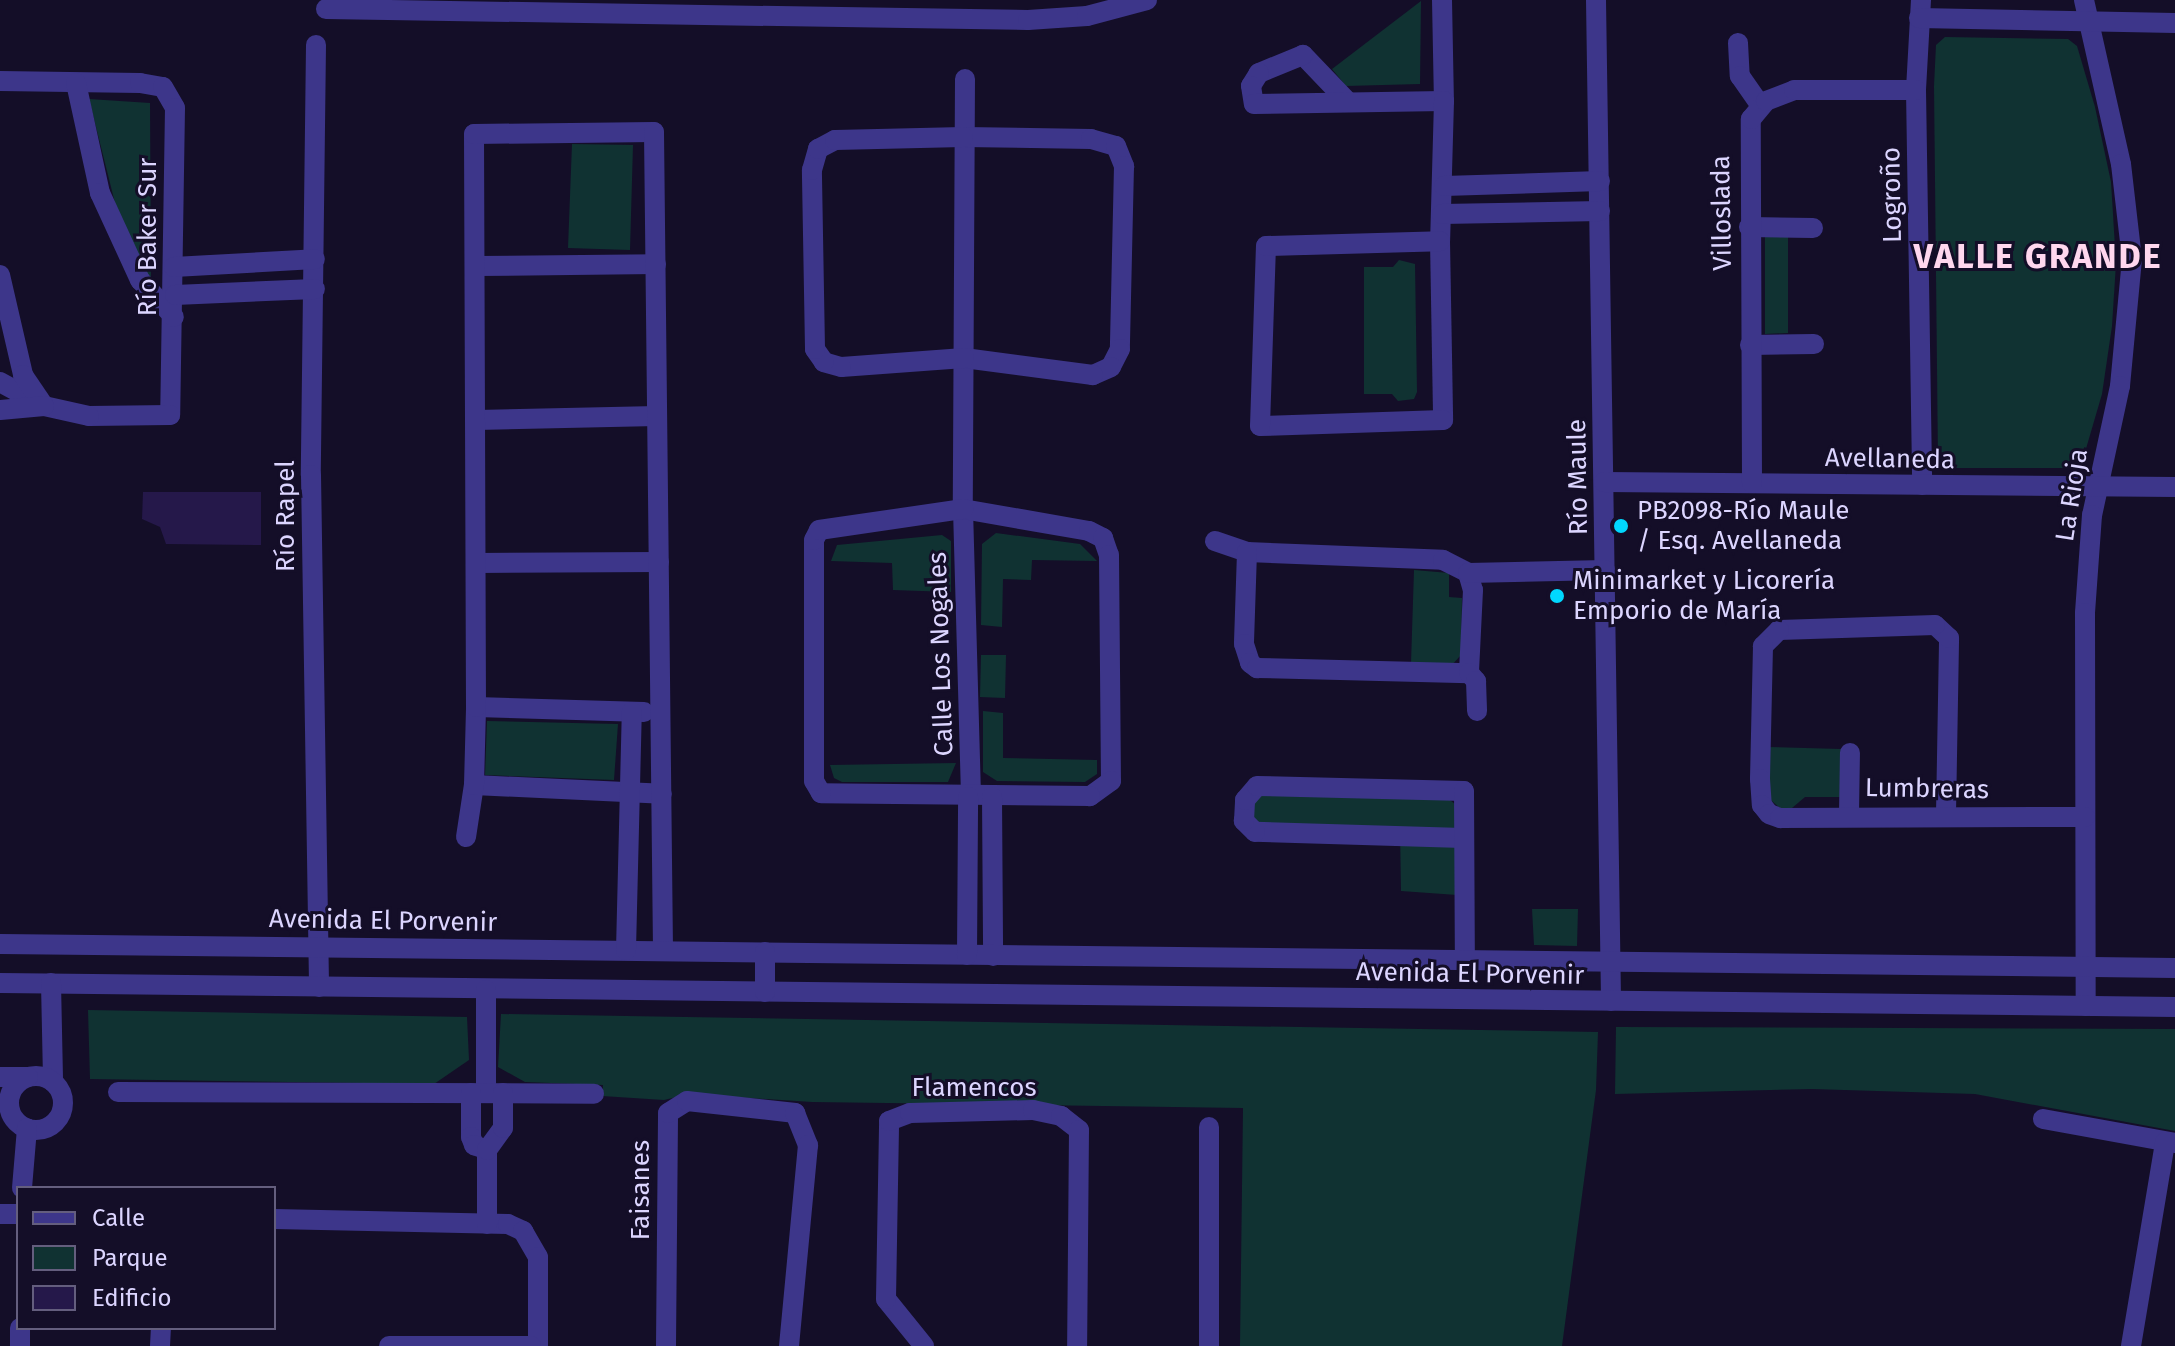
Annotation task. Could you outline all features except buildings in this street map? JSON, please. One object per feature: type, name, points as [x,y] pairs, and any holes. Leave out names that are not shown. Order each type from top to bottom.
[{"type":"street","points":[[326,9],[1028,20],[1087,16],[1147,0]]},
{"type":"street","points":[[1440,241],[1266,246],[1260,426],[1443,420],[1440,241],[1444,186],[1442,0]]},
{"type":"street","name":"Río Maule","points":[[1596,0],[1611,1001]]},
{"type":"street","name":"La Rioja","points":[[2084,0],[2086,21],[2109,103],[2132,259],[2120,386],[2097,486],[2085,613],[2086,1006]]},
{"type":"street","points":[[1920,9],[2086,21],[2175,23]]},
{"type":"street","name":"Logroño","points":[[1920,9],[1916,90],[1922,485]]},
{"type":"street","points":[[1738,43],[1740,76],[1760,105],[1794,90],[1916,90]]},
{"type":"street","name":"Río Rapel","points":[[316,45],[311,475],[319,987]]},
{"type":"street","name":"Calle Los Nogales","points":[[965,79],[963,509],[977,797],[993,956]]},
{"type":"street","points":[[0,81],[76,83],[100,193],[140,280],[174,317]]},
{"type":"street","name":"Río Baker Sur","points":[[44,406],[89,416],[170,415],[175,295],[175,108],[163,87],[140,83],[76,83]]},
{"type":"street","points":[[1347,101],[1444,101]]},
{"type":"street","name":"Villoslada","points":[[1752,483],[1747,139],[1760,105]]},
{"type":"street","points":[[466,837],[474,785],[476,707],[477,266],[474,134],[654,132],[663,951]]},
{"type":"street","points":[[963,137],[1091,139],[1116,146],[1124,166],[1120,349],[1111,367],[1093,375],[964,358],[841,367],[824,362],[815,349],[812,170],[818,149],[835,140],[963,137]]},
{"type":"street","points":[[1444,186],[1600,181]]},
{"type":"street","points":[[1442,214],[1600,211]]},
{"type":"street","points":[[1749,227],[1813,228]]},
{"type":"street","points":[[174,267],[315,259]]},
{"type":"street","points":[[477,266],[656,264]]},
{"type":"street","points":[[0,275],[23,375],[44,406]]},
{"type":"street","points":[[175,295],[315,289]]},
{"type":"street","points":[[1750,345],[1814,344]]},
{"type":"street","points":[[0,382],[44,406]]},
{"type":"street","points":[[0,410],[44,406]]},
{"type":"street","points":[[477,420],[657,416]]},
{"type":"street","name":"Avellaneda","points":[[1604,482],[2175,487]]},
{"type":"street","points":[[963,509],[1089,531],[1103,538],[1109,555],[1113,767],[1106,788],[1090,796],[831,797],[821,793],[814,781],[814,540],[819,530],[963,509]]},
{"type":"street","points":[[1215,541],[1247,552],[1443,560],[1468,573],[1605,570]]},
{"type":"street","points":[[1247,552],[1244,644],[1250,663],[1257,668],[1469,673]]},
{"type":"street","points":[[476,563],[659,562]]},
{"type":"street","points":[[1468,573],[1473,590],[1469,673],[1476,681],[1477,711]]},
{"type":"street","name":"Lumbreras","points":[[1946,814],[1949,638],[1935,625],[1779,630],[1763,646],[1760,779],[1762,805],[1769,814],[1780,818],[1849,814],[2085,817]]},
{"type":"street","points":[[476,707],[661,712]]},
{"type":"street","points":[[626,950],[632,712]]},
{"type":"street","points":[[1849,814],[1850,753]]},
{"type":"street","points":[[474,785],[662,794]]},
{"type":"street","points":[[1463,838],[1255,832],[1244,821],[1245,800],[1257,786],[1464,791],[1465,960]]},
{"type":"street","name":"Calle Los Nogales","points":[[967,955],[977,797]]},
{"type":"street","name":"Avenida El Porvenir","points":[[0,944],[2175,968]]},
{"type":"street","points":[[765,952],[765,992]]},
{"type":"street","name":"Avenida El Porvenir","points":[[0,983],[2175,1007]]},
{"type":"street","points":[[28,1077],[14,1087],[9,1102],[14,1119],[27,1128],[45,1128],[59,1116],[62,1098],[53,1082],[51,983]]},
{"type":"street","points":[[486,990],[487,1093],[471,1137],[487,1150]]},
{"type":"street","points":[[0,1077],[28,1077],[53,1082]]},
{"type":"street","points":[[118,1092],[594,1094]]},
{"type":"street","points":[[487,1093],[503,1128],[487,1150],[487,1224]]},
{"type":"street","name":"Faisanes","points":[[666,1346],[668,1113],[687,1101],[795,1113],[808,1145],[789,1346]]},
{"type":"street","name":"Flamencos","points":[[924,1346],[886,1299],[889,1121],[910,1113],[1033,1110],[1061,1116],[1079,1130],[1077,1346]]},
{"type":"street","points":[[2043,1119],[2170,1142],[2131,1346]]},
{"type":"street","points":[[1209,1127],[1209,1346]]},
{"type":"street","points":[[22,1186],[27,1128]]},
{"type":"street","points":[[276,1219],[508,1224],[534,1241],[538,1257],[538,1346]]},
{"type":"street","points":[[389,1346],[531,1346]]},
{"type":"green space","points":[[1421,1],[1420,84],[1346,86],[1332,69]]},
{"type":"green space","points":[[1945,37],[2068,39],[2077,46],[2095,107],[2111,182],[2116,263],[2112,326],[2102,394],[2083,459],[2067,468],[1946,468],[1938,460],[1934,86],[1936,45]]},
{"type":"green space","points":[[89,99],[150,103],[151,282],[121,227]]},
{"type":"green space","points":[[572,144],[633,145],[630,250],[568,248]]},
{"type":"green space","points":[[1765,237],[1788,237],[1788,333],[1765,334]]},
{"type":"green space","points":[[1399,260],[1415,264],[1417,392],[1414,399],[1398,401],[1392,394],[1364,394],[1364,267],[1393,267]]},
{"type":"green space","points":[[996,533],[1080,544],[1097,561],[1032,560],[1031,580],[1003,579],[1002,627],[981,625],[982,544]]},
{"type":"green space","points":[[942,535],[951,541],[951,592],[893,590],[892,563],[831,561],[837,545]]},
{"type":"green space","points":[[1414,570],[1449,573],[1449,597],[1462,598],[1461,655],[1451,666],[1411,663]]},
{"type":"green space","points":[[981,655],[1006,655],[1005,698],[980,697]]},
{"type":"green space","points":[[983,711],[1003,713],[1003,758],[1097,760],[1097,774],[1085,782],[997,781],[983,772]]},
{"type":"green space","points":[[487,721],[618,724],[614,780],[485,775]]},
{"type":"green space","points":[[1767,747],[1841,749],[1841,797],[1805,797],[1792,808],[1780,808],[1766,796]]},
{"type":"green space","points":[[956,763],[948,782],[842,782],[834,778],[830,765]]},
{"type":"green space","points":[[1260,792],[1441,793],[1460,808],[1457,895],[1401,891],[1400,828],[1260,824],[1252,815],[1254,797]]},
{"type":"green space","points":[[1532,909],[1578,909],[1577,946],[1534,945]]},
{"type":"green space","points":[[88,1010],[467,1017],[469,1060],[434,1084],[90,1079]]},
{"type":"green space","points":[[501,1014],[1598,1032],[1596,1090],[1562,1346],[1240,1346],[1243,1108],[812,1102],[689,1094],[664,1100],[602,1096],[603,1085],[525,1082],[498,1067]]},
{"type":"green space","points":[[1616,1027],[2175,1029],[2175,1131],[1975,1094],[1812,1089],[1615,1094]]},
{"type":"place","name":"PB2098-Río Maule / Esq. Avellaneda","points":[[1621,526]]},
{"type":"place","name":"Minimarket y Licorería Emporio de María","points":[[1557,596]]},
{"type":"district","name":"VALLE GRANDE","points":[[2038,257]]}]
